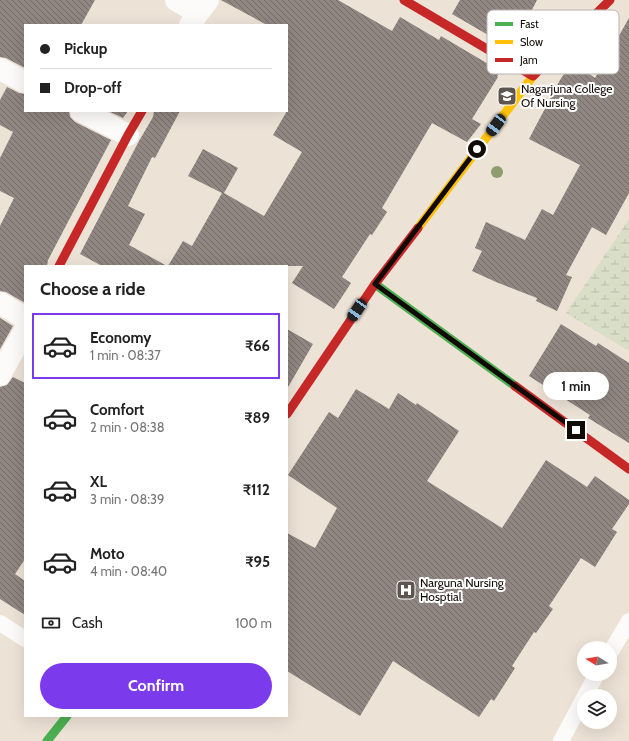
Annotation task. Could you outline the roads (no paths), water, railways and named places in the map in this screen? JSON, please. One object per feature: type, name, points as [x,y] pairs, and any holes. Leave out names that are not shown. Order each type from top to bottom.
[{"type":"street","points":[[176,0],[198,13]]},
{"type":"street","points":[[404,0],[487,49]]},
{"type":"street","points":[[600,10],[610,0]]},
{"type":"street","points":[[0,69],[24,81]]},
{"type":"street","points":[[288,413],[375,284],[533,76],[530,74]]},
{"type":"street","points":[[83,112],[128,135]]},
{"type":"street","points":[[60,265],[141,112]]},
{"type":"street","points":[[375,284],[629,469]]},
{"type":"street","points":[[0,303],[24,317]]},
{"type":"street","points":[[0,374],[24,332]]},
{"type":"street","points":[[47,741],[66,717]]},
{"type":"lane","points":[[617,641],[629,621]]},
{"type":"lane","points":[[0,623],[24,638]]},
{"type":"lane","points":[[561,741],[577,712]]},
{"type":"place","name":"Nagarjuna College Of Nursing","points":[[507,96]]},
{"type":"place","name":"Narguna Nursing Hosptial","points":[[406,590]]}]
